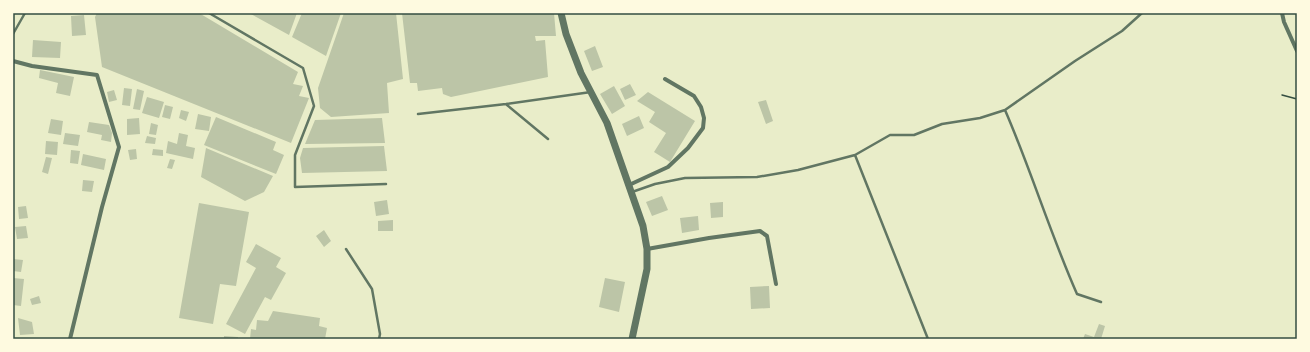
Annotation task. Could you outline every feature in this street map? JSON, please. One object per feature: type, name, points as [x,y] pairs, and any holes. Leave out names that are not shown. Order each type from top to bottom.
[{"type":"street","points":[[561,13],[566,34],[581,74],[607,123],[630,185],[643,226],[647,249],[647,269],[632,339]]},
{"type":"street","points":[[1282,13],[1284,22],[1297,51]]},
{"type":"street","points":[[13,61],[32,66],[97,76],[119,147],[102,208],[70,339]]},
{"type":"street","points":[[630,185],[668,167],[688,148],[703,128],[704,118],[701,106],[694,96],[665,79]]},
{"type":"street","points":[[647,249],[760,231],[767,236],[776,284]]},
{"type":"lane","points":[[13,34],[25,13]]},
{"type":"lane","points":[[209,13],[303,68],[314,106],[295,155],[295,187],[386,184]]},
{"type":"lane","points":[[632,192],[655,184],[685,178],[757,177],[798,170],[855,155],[890,135],[914,135],[942,124],[980,118],[1005,110],[1075,61],[1122,31],[1142,13]]},
{"type":"lane","points":[[418,114],[591,92]]},
{"type":"lane","points":[[506,104],[548,139]]},
{"type":"lane","points":[[1005,110],[1062,260],[1077,294],[1101,302]]},
{"type":"lane","points":[[855,155],[928,339]]},
{"type":"lane","points":[[346,249],[372,289],[380,334],[379,339]]},
{"type":"path","points":[[1282,95],[1297,98]]},
{"type":"building","points":[[97,13],[199,13],[298,72],[293,84],[303,86],[299,96],[309,98],[291,143],[102,67],[95,17]]},
{"type":"building","points":[[249,13],[297,13],[289,35]]},
{"type":"building","points":[[302,13],[341,13],[326,56],[292,37]]},
{"type":"building","points":[[344,13],[396,13],[403,79],[387,83],[389,113],[331,117],[320,108],[318,88]]},
{"type":"building","points":[[402,13],[554,13],[556,36],[535,36],[536,41],[545,40],[548,77],[451,97],[443,94],[442,88],[418,91],[417,83],[410,83]]},
{"type":"building","points":[[84,15],[86,35],[72,36],[71,16]]},
{"type":"building","points":[[33,40],[61,42],[60,58],[32,57]]},
{"type":"building","points":[[595,46],[603,67],[592,71],[584,51]]},
{"type":"building","points":[[40,70],[74,77],[70,96],[56,93],[58,83],[39,78]]},
{"type":"building","points":[[630,84],[636,95],[625,100],[620,89]]},
{"type":"building","points":[[614,86],[625,106],[612,114],[600,94]]},
{"type":"building","points":[[124,88],[132,89],[130,106],[122,105]]},
{"type":"building","points":[[137,89],[144,91],[140,110],[133,109]]},
{"type":"building","points":[[114,90],[117,100],[109,102],[107,92]]},
{"type":"building","points":[[648,92],[695,121],[670,162],[654,152],[666,133],[649,122],[655,112],[637,101]]},
{"type":"building","points":[[147,97],[164,102],[159,118],[142,113]]},
{"type":"building","points":[[766,100],[773,121],[766,124],[758,102]]},
{"type":"building","points":[[165,105],[173,107],[170,119],[162,117]]},
{"type":"building","points":[[181,110],[189,112],[186,121],[179,118]]},
{"type":"building","points":[[198,114],[211,117],[209,131],[195,129]]},
{"type":"building","points":[[639,116],[644,128],[627,136],[622,124]]},
{"type":"building","points":[[216,117],[276,142],[273,150],[284,155],[276,174],[204,145]]},
{"type":"building","points":[[139,118],[140,134],[127,135],[127,119]]},
{"type":"building","points":[[382,118],[385,143],[305,144],[315,120]]},
{"type":"building","points":[[51,119],[63,121],[61,135],[48,133]]},
{"type":"building","points":[[89,122],[109,125],[112,133],[111,142],[101,140],[102,135],[87,132]]},
{"type":"building","points":[[151,123],[158,125],[156,135],[149,134]]},
{"type":"building","points":[[65,133],[80,135],[78,146],[63,144]]},
{"type":"building","points":[[179,133],[188,135],[186,146],[195,148],[193,159],[166,153],[168,141],[177,144]]},
{"type":"building","points":[[147,136],[156,138],[155,144],[145,143]]},
{"type":"building","points":[[46,141],[58,142],[57,155],[45,154]]},
{"type":"building","points":[[384,146],[387,171],[302,173],[300,158],[303,148]]},
{"type":"building","points":[[206,148],[273,176],[264,192],[245,201],[201,177]]},
{"type":"building","points":[[136,149],[137,159],[130,160],[128,150]]},
{"type":"building","points":[[153,149],[163,150],[163,156],[152,155]]},
{"type":"building","points":[[71,150],[80,151],[78,164],[70,163]]},
{"type":"building","points":[[83,154],[106,159],[104,170],[81,165]]},
{"type":"building","points":[[46,157],[52,158],[48,174],[42,172]]},
{"type":"building","points":[[170,159],[175,160],[172,169],[167,168]]},
{"type":"building","points":[[83,180],[94,181],[92,192],[82,191]]},
{"type":"building","points":[[662,196],[668,210],[652,216],[646,202]]},
{"type":"building","points":[[387,200],[389,214],[376,216],[374,202]]},
{"type":"building","points":[[723,202],[723,217],[711,218],[710,203]]},
{"type":"building","points":[[199,203],[249,212],[236,286],[220,284],[213,324],[179,318]]},
{"type":"building","points":[[26,206],[28,218],[19,219],[18,207]]},
{"type":"building","points":[[698,216],[699,230],[682,233],[680,218]]},
{"type":"building","points":[[393,220],[393,231],[378,231],[378,221]]},
{"type":"building","points":[[26,226],[28,238],[17,239],[15,227]]},
{"type":"building","points":[[324,230],[331,241],[324,247],[316,236]]},
{"type":"building","points":[[256,244],[281,258],[276,267],[286,273],[271,300],[265,297],[245,334],[226,324],[256,268],[246,262]]},
{"type":"building","points":[[13,259],[23,260],[21,272],[13,271]]},
{"type":"building","points":[[13,278],[24,279],[21,306],[13,305]]},
{"type":"building","points":[[605,278],[625,282],[619,312],[599,307]]},
{"type":"building","points":[[769,286],[770,308],[751,309],[750,287]]},
{"type":"building","points":[[39,296],[41,303],[32,305],[30,299]]},
{"type":"building","points":[[273,311],[320,318],[319,326],[327,328],[325,339],[250,339],[251,329],[256,330],[257,320],[268,321]]},
{"type":"building","points":[[18,318],[32,322],[34,334],[20,335]]},
{"type":"building","points":[[1099,324],[1105,326],[1101,339],[1083,339],[1085,334],[1094,337]]},
{"type":"building","points":[[224,336],[238,337],[238,339],[224,339]]}]
